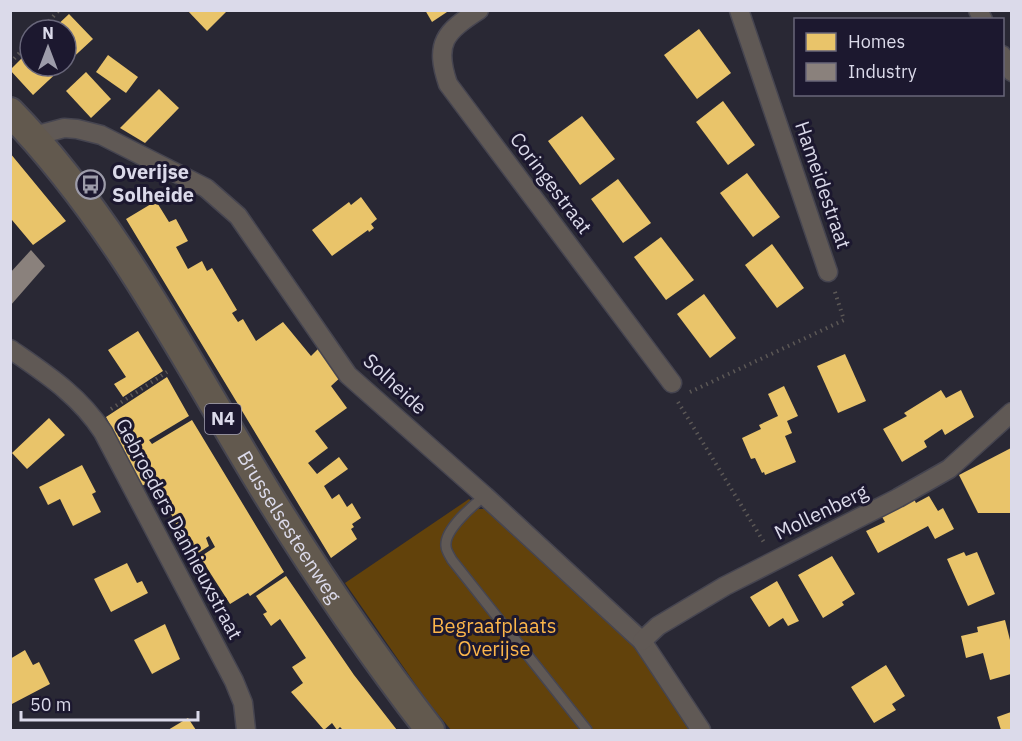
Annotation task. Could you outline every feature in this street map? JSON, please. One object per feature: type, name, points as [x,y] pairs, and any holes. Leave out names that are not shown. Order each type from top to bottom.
[{"type":"main road","name":"Brusselsesteenweg","points":[[10,112],[71,182],[125,260],[188,358],[282,516],[374,656],[430,730]]},
{"type":"street","name":"Coringestraat","points":[[479,10],[455,26],[444,42],[442,61],[448,84],[674,391]]},
{"type":"street","name":"Hameidestraat","points":[[739,10],[828,272]]},
{"type":"street","name":"Solheide","points":[[33,136],[64,128],[101,135],[206,188],[238,216],[348,375],[485,496],[642,641],[701,730]]},
{"type":"street","name":"Gebroeders Danhieuxstraat","points":[[10,349],[67,389],[95,420],[234,681],[243,703],[246,730]]},
{"type":"street","name":"Mollenberg","points":[[642,641],[658,626],[725,586],[898,498],[949,469],[1011,412]]},
{"type":"lane","points":[[485,496],[452,529],[447,537],[445,548],[452,560],[587,730]]},
{"type":"path","points":[[775,560],[674,391],[844,320],[828,272]]},
{"type":"path","points":[[95,420],[188,358]]},
{"type":"green space","name":"Begraafplaats Overijse","points":[[469,499],[479,509],[491,509],[637,647],[693,730],[451,730],[427,701],[345,583]]},
{"type":"building: Homes","points":[[187,10],[228,10],[207,31]]},
{"type":"building: Homes","points":[[425,10],[450,10],[432,22]]},
{"type":"building: Homes","points":[[78,23],[93,39],[78,53]]},
{"type":"building: Homes","points":[[699,29],[731,73],[697,99],[664,55]]},
{"type":"building: Homes","points":[[108,55],[138,77],[126,93],[96,72]]},
{"type":"building: Homes","points":[[18,62],[18,78],[51,78],[33,95],[10,70]]},
{"type":"building: Homes","points":[[86,72],[111,99],[91,118],[66,91]]},
{"type":"building: Homes","points":[[159,89],[179,108],[145,143],[120,128]]},
{"type":"building: Homes","points":[[723,101],[755,145],[728,165],[696,122]]},
{"type":"building: Homes","points":[[582,116],[615,159],[580,185],[548,141]]},
{"type":"building: Homes","points":[[10,153],[66,221],[33,245],[12,220],[10,222]]},
{"type":"building: Homes","points":[[747,173],[780,217],[753,237],[720,193]]},
{"type":"building: Homes","points":[[618,179],[651,223],[623,243],[591,199]]},
{"type":"building: Homes","points":[[361,197],[377,219],[371,224],[374,228],[332,256],[312,230],[349,202],[351,205]]},
{"type":"building: Homes","points":[[156,201],[169,222],[176,219],[188,241],[176,247],[188,269],[202,261],[207,271],[212,268],[237,310],[232,313],[238,322],[243,319],[256,341],[283,322],[311,356],[319,348],[342,376],[331,386],[347,408],[315,431],[328,448],[308,463],[317,474],[339,457],[348,469],[324,486],[332,499],[339,494],[347,507],[352,503],[361,518],[352,524],[354,527],[351,529],[357,539],[331,558],[126,219]]},
{"type":"building: Homes","points":[[661,237],[694,280],[666,300],[634,257]]},
{"type":"building: Homes","points":[[772,244],[804,288],[777,308],[745,265]]},
{"type":"building: Homes","points":[[704,294],[736,338],[710,358],[677,314]]},
{"type":"building: Homes","points":[[138,331],[163,371],[123,397],[114,384],[126,377],[108,350]]},
{"type":"building: Homes","points":[[845,354],[866,401],[838,413],[817,366]]},
{"type":"building: Homes","points":[[167,377],[189,416],[149,440],[152,444],[192,420],[284,572],[250,596],[248,593],[230,604],[200,557],[215,547],[209,536],[206,538],[209,546],[192,557],[154,479],[142,486],[106,417]]},
{"type":"building: Homes","points":[[784,386],[798,416],[787,421],[792,433],[785,436],[796,462],[765,475],[755,458],[751,459],[742,438],[761,429],[759,425],[778,416],[768,394]]},
{"type":"building: Homes","points":[[941,390],[946,398],[961,390],[974,417],[945,435],[942,429],[924,441],[927,447],[902,462],[883,429],[907,416],[904,413]]},
{"type":"building: Homes","points":[[49,418],[65,435],[27,469],[12,453]]},
{"type":"building: Homes","points":[[1011,448],[1011,513],[978,513],[959,475]]},
{"type":"building: Homes","points":[[82,465],[96,492],[92,494],[101,512],[73,526],[60,499],[48,505],[39,487]]},
{"type":"building: Homes","points":[[929,496],[938,511],[943,508],[954,529],[935,539],[928,526],[878,553],[866,531],[885,522],[881,515],[913,497],[916,503]]},
{"type":"building: Homes","points":[[964,552],[966,556],[977,552],[995,594],[968,606],[947,559]]},
{"type":"building: Homes","points":[[832,556],[855,594],[842,602],[844,605],[823,618],[798,575]]},
{"type":"building: Homes","points":[[127,563],[137,583],[142,581],[148,593],[111,612],[94,579]]},
{"type":"building: Homes","points":[[286,576],[354,675],[397,730],[343,730],[340,727],[337,730],[332,723],[324,730],[291,692],[303,683],[292,667],[306,658],[280,619],[271,626],[263,614],[267,612],[256,596]]},
{"type":"building: Homes","points":[[777,581],[799,621],[788,626],[783,618],[769,627],[750,597]]},
{"type":"building: Homes","points":[[1005,620],[1011,644],[1011,674],[990,680],[983,653],[966,658],[961,636],[978,632],[977,627]]},
{"type":"building: Homes","points":[[165,624],[180,659],[152,674],[134,640]]},
{"type":"building: Homes","points":[[25,650],[33,665],[39,662],[50,684],[10,705],[10,659]]},
{"type":"building: Homes","points":[[886,665],[905,696],[892,704],[896,710],[874,723],[851,687]]},
{"type":"building: Homes","points":[[1011,712],[1011,730],[1001,730],[997,717]]},
{"type":"building: Homes","points":[[188,718],[196,730],[168,730]]},
{"type":"building: Industry","points":[[31,250],[45,266],[10,306],[10,273]]},
{"type":"place","name":"Overijse Solheide","points":[[91,184]]}]
